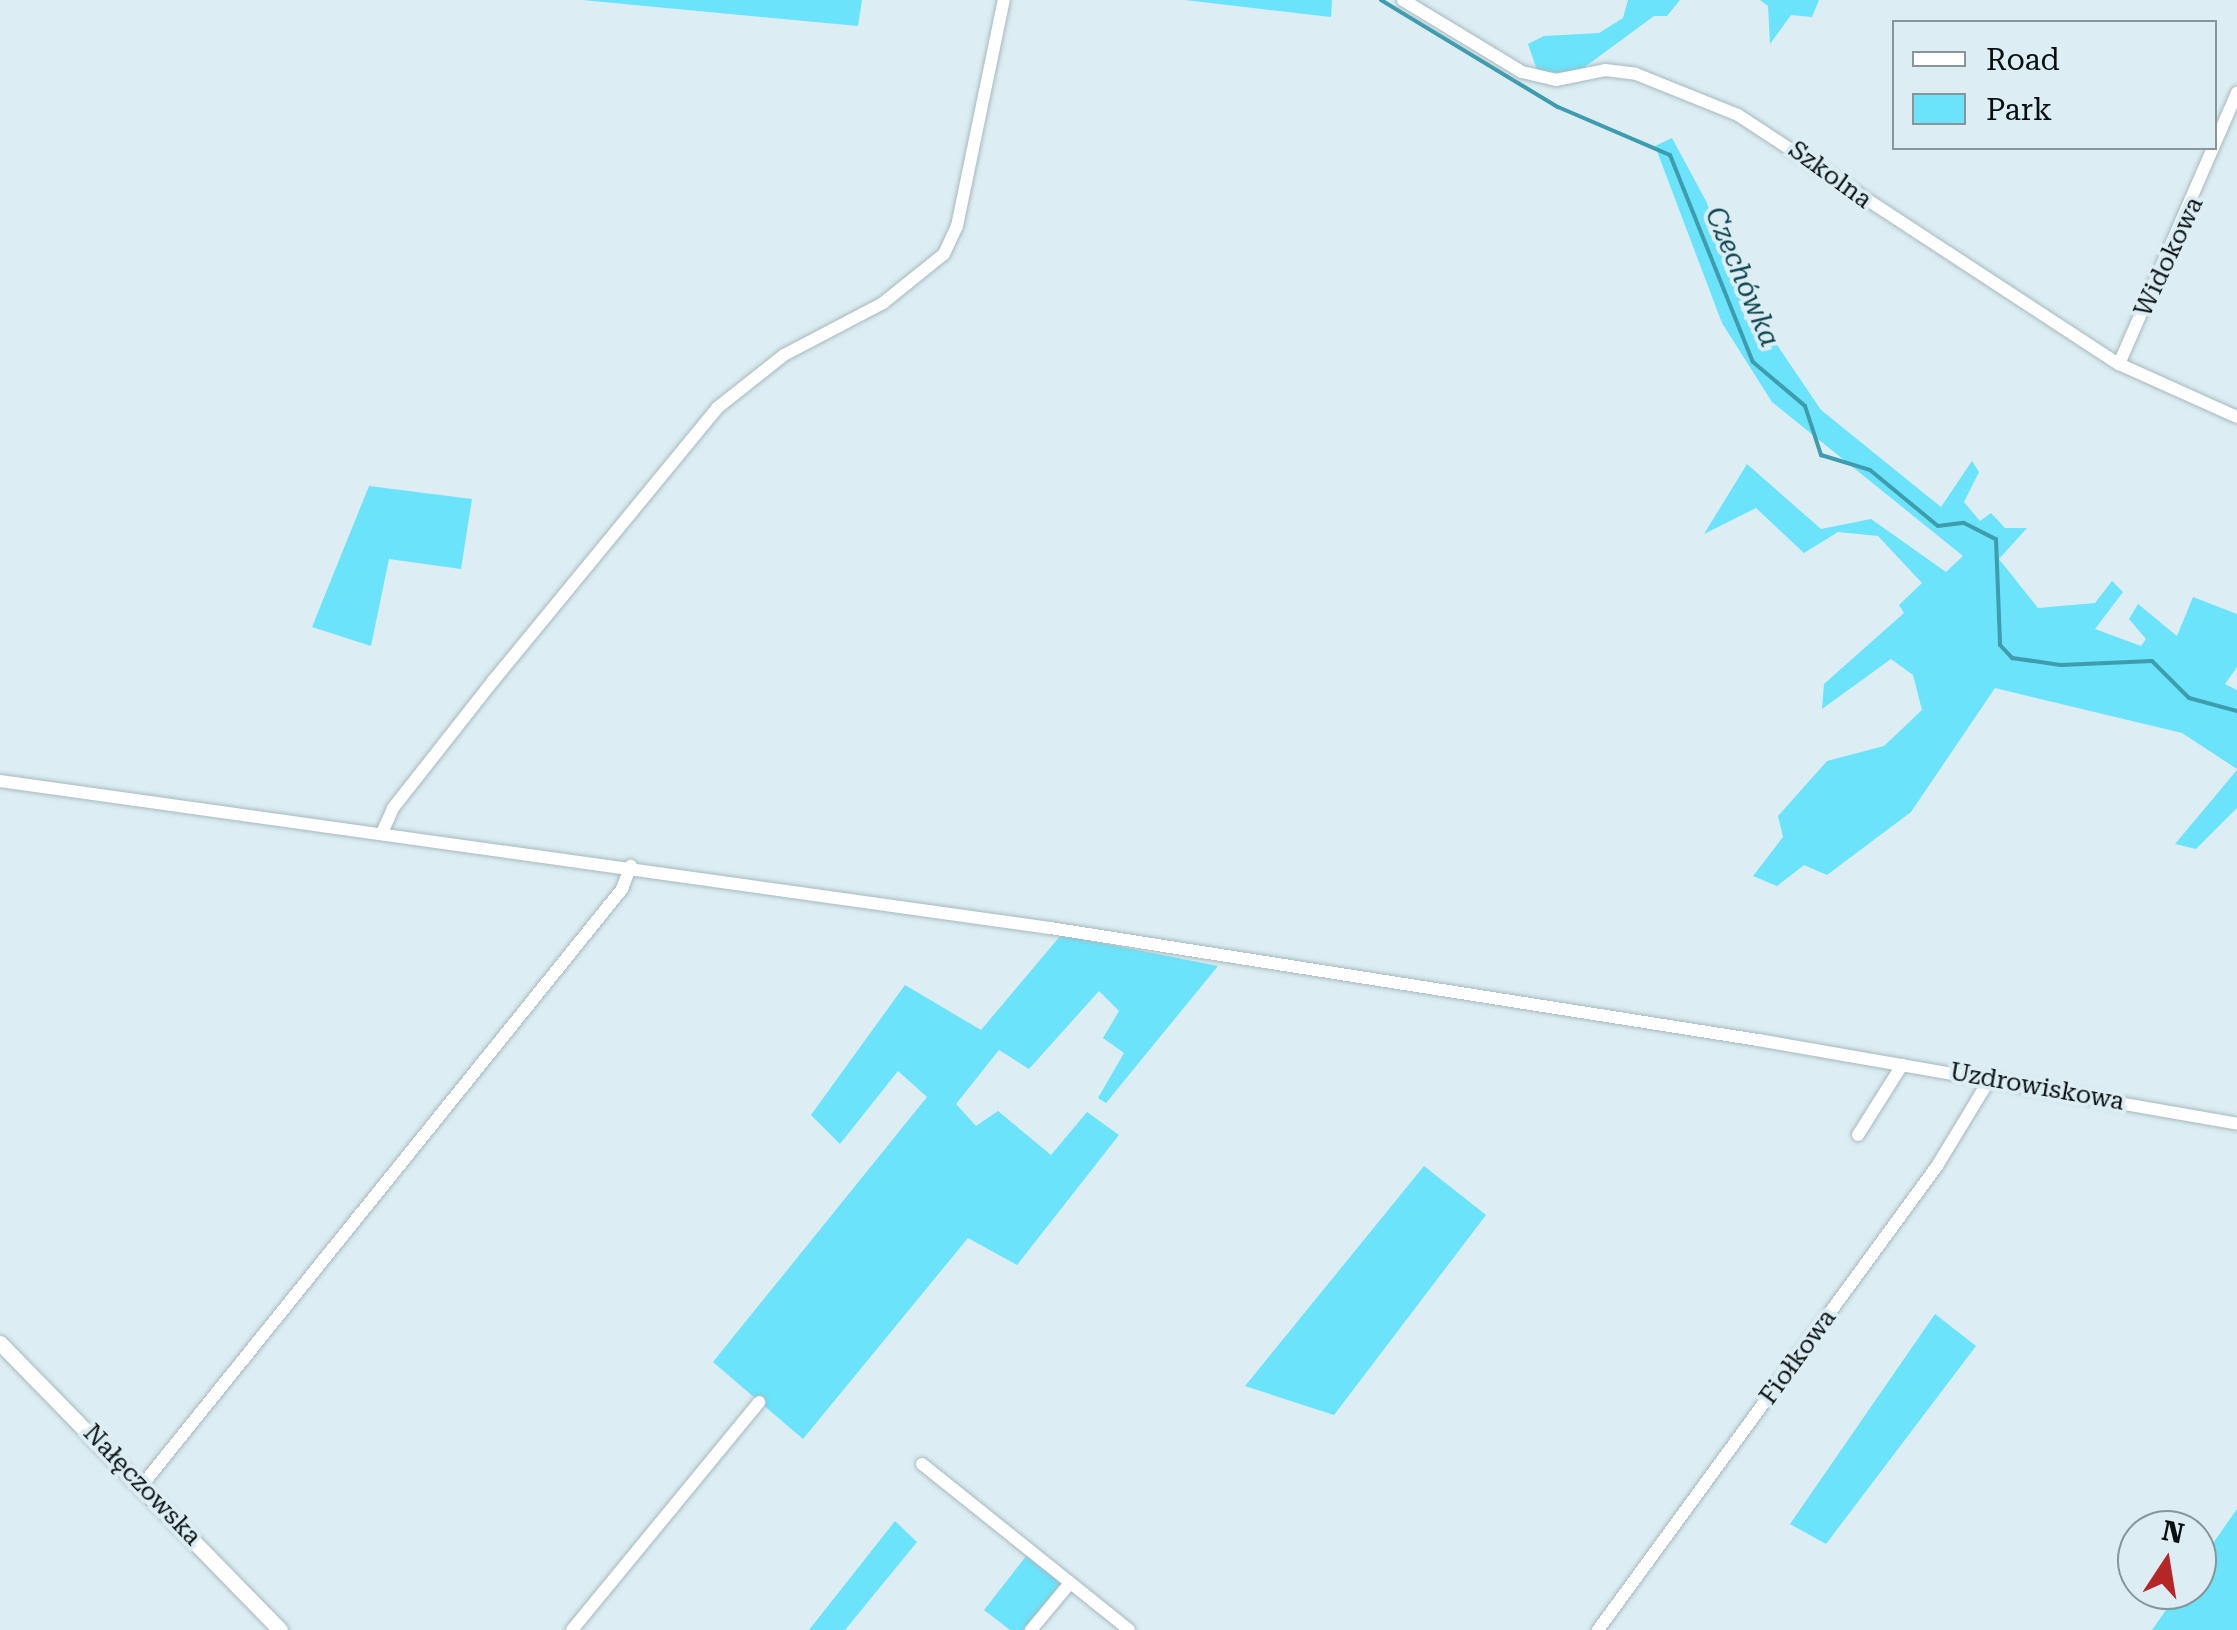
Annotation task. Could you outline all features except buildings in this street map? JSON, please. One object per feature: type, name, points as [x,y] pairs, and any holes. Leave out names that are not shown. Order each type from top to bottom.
[{"type":"main road","name":"Nałęczowska","points":[[0,1343],[142,1484],[280,1630]]},
{"type":"street","points":[[382,834],[393,808],[717,408],[784,355],[883,303],[944,254],[957,226],[1004,0]]},
{"type":"street","name":"Szkolna","points":[[1403,0],[1522,72],[1556,80],[1605,70],[1636,74],[1738,115],[2120,364],[2237,417]]},
{"type":"street","name":"Widokowa","points":[[2217,139],[2237,93]]},
{"type":"street","name":"Widokowa","points":[[2120,364],[2212,150]]},
{"type":"street","name":"Uzdrowiskowa","points":[[0,781],[631,866],[1990,1078],[2237,1124]]},
{"type":"street","points":[[142,1484],[610,904],[631,866]]},
{"type":"street","points":[[1858,1135],[1902,1065]]},
{"type":"street","name":"Fiołkowa","points":[[1598,1630],[1937,1166],[1990,1078]]},
{"type":"street","points":[[572,1630],[759,1402]]},
{"type":"street","points":[[922,1464],[1129,1630]]},
{"type":"street","points":[[1032,1630],[1070,1583]]},
{"type":"green space","points":[[582,0],[862,0],[858,26]]},
{"type":"green space","points":[[1185,0],[1332,0],[1331,17]]},
{"type":"green space","points":[[1628,0],[1680,0],[1667,16],[1654,16],[1578,72],[1538,73],[1528,44],[1544,36],[1599,33],[1623,18]]},
{"type":"green space","points":[[1760,0],[1819,0],[1812,17],[1791,15],[1770,44],[1768,6]]},
{"type":"green space","points":[[1672,138],[1706,201],[1746,299],[1821,410],[1941,507],[1972,461],[1979,472],[1964,502],[1980,521],[1991,513],[2005,528],[2027,528],[1999,559],[2038,608],[2095,603],[2112,581],[2123,592],[2095,629],[2141,646],[2146,639],[2129,619],[2138,604],[2177,636],[2193,597],[2237,614],[2237,667],[2225,684],[2237,690],[2237,769],[2182,733],[1995,688],[1911,812],[1827,875],[1804,865],[1777,886],[1753,876],[1783,837],[1778,816],[1827,761],[1884,746],[1922,710],[1913,675],[1891,659],[1822,709],[1824,684],[1904,613],[1899,605],[1922,583],[1878,536],[1838,532],[1804,553],[1756,508],[1704,534],[1747,464],[1821,529],[1871,519],[1946,572],[1963,556],[1772,402],[1722,323],[1655,146]]},
{"type":"green space","points":[[369,486],[472,499],[461,569],[389,559],[371,646],[312,627]]},
{"type":"green space","points":[[2237,770],[2237,808],[2196,849],[2175,844]]},
{"type":"green space","points":[[1061,935],[1218,966],[1106,1103],[1098,1098],[1124,1053],[1103,1038],[1119,1011],[1099,991],[1029,1069],[999,1050],[956,1104],[976,1126],[998,1111],[1051,1155],[1087,1112],[1119,1135],[1017,1265],[968,1238],[803,1439],[713,1362],[927,1097],[898,1071],[840,1144],[811,1115],[905,985],[981,1030]]},
{"type":"green space","points":[[1424,1166],[1486,1215],[1334,1415],[1245,1386]]},
{"type":"green space","points":[[1935,1314],[1976,1346],[1826,1544],[1790,1524]]},
{"type":"green space","points":[[2237,1509],[2237,1630],[2152,1630],[2166,1610],[2217,1610],[2217,1538]]},
{"type":"green space","points":[[895,1521],[917,1542],[845,1630],[809,1630]]},
{"type":"green space","points":[[1027,1555],[1062,1582],[1023,1630],[1010,1630],[984,1610]]},
{"type":"waterway","name":"Czechówka","points":[[1381,0],[1558,107],[1670,155],[1753,362],[1805,406],[1821,455],[1870,470],[1938,526],[1964,523],[1996,539],[2000,645],[2012,658],[2061,665],[2152,661],[2189,698],[2237,711]]}]
